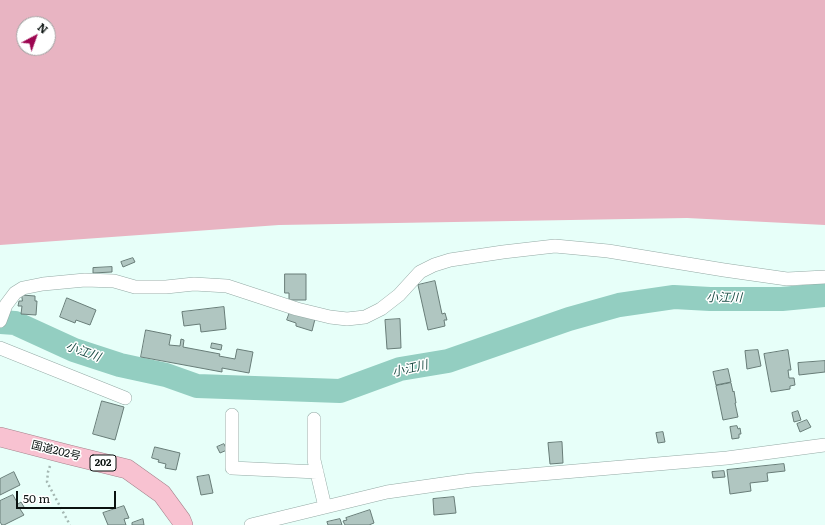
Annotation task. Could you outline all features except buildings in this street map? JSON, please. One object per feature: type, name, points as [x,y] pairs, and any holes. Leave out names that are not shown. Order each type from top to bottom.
[{"type":"highway","name":"国道202号","points":[[0,437],[127,469],[162,494],[183,525]]},
{"type":"street","points":[[0,320],[6,305],[15,293],[23,288],[43,284],[85,280],[114,281],[134,287],[166,287],[194,284],[227,286],[298,309],[330,317],[347,319],[365,317],[381,309],[399,295],[420,272],[434,265],[450,260],[555,246],[608,251],[787,279],[825,276]]},
{"type":"street","points":[[0,348],[125,398]]},
{"type":"street","points":[[232,415],[232,468],[317,472]]},
{"type":"street","points":[[314,419],[314,460],[325,507]]},
{"type":"street","points":[[251,525],[387,492],[471,480],[727,458],[825,445]]},
{"type":"path","points":[[54,451],[48,472],[47,482],[70,525]]},
{"type":"shaded area","points":[[0,0],[825,0],[825,225],[687,218],[279,225],[0,245]]},
{"type":"waterway","name":"小江川","points":[[0,322],[15,323],[74,350],[120,365],[166,375],[197,386],[340,391],[400,369],[448,361],[569,319],[619,305],[674,297],[710,299],[782,299],[825,295]]}]
